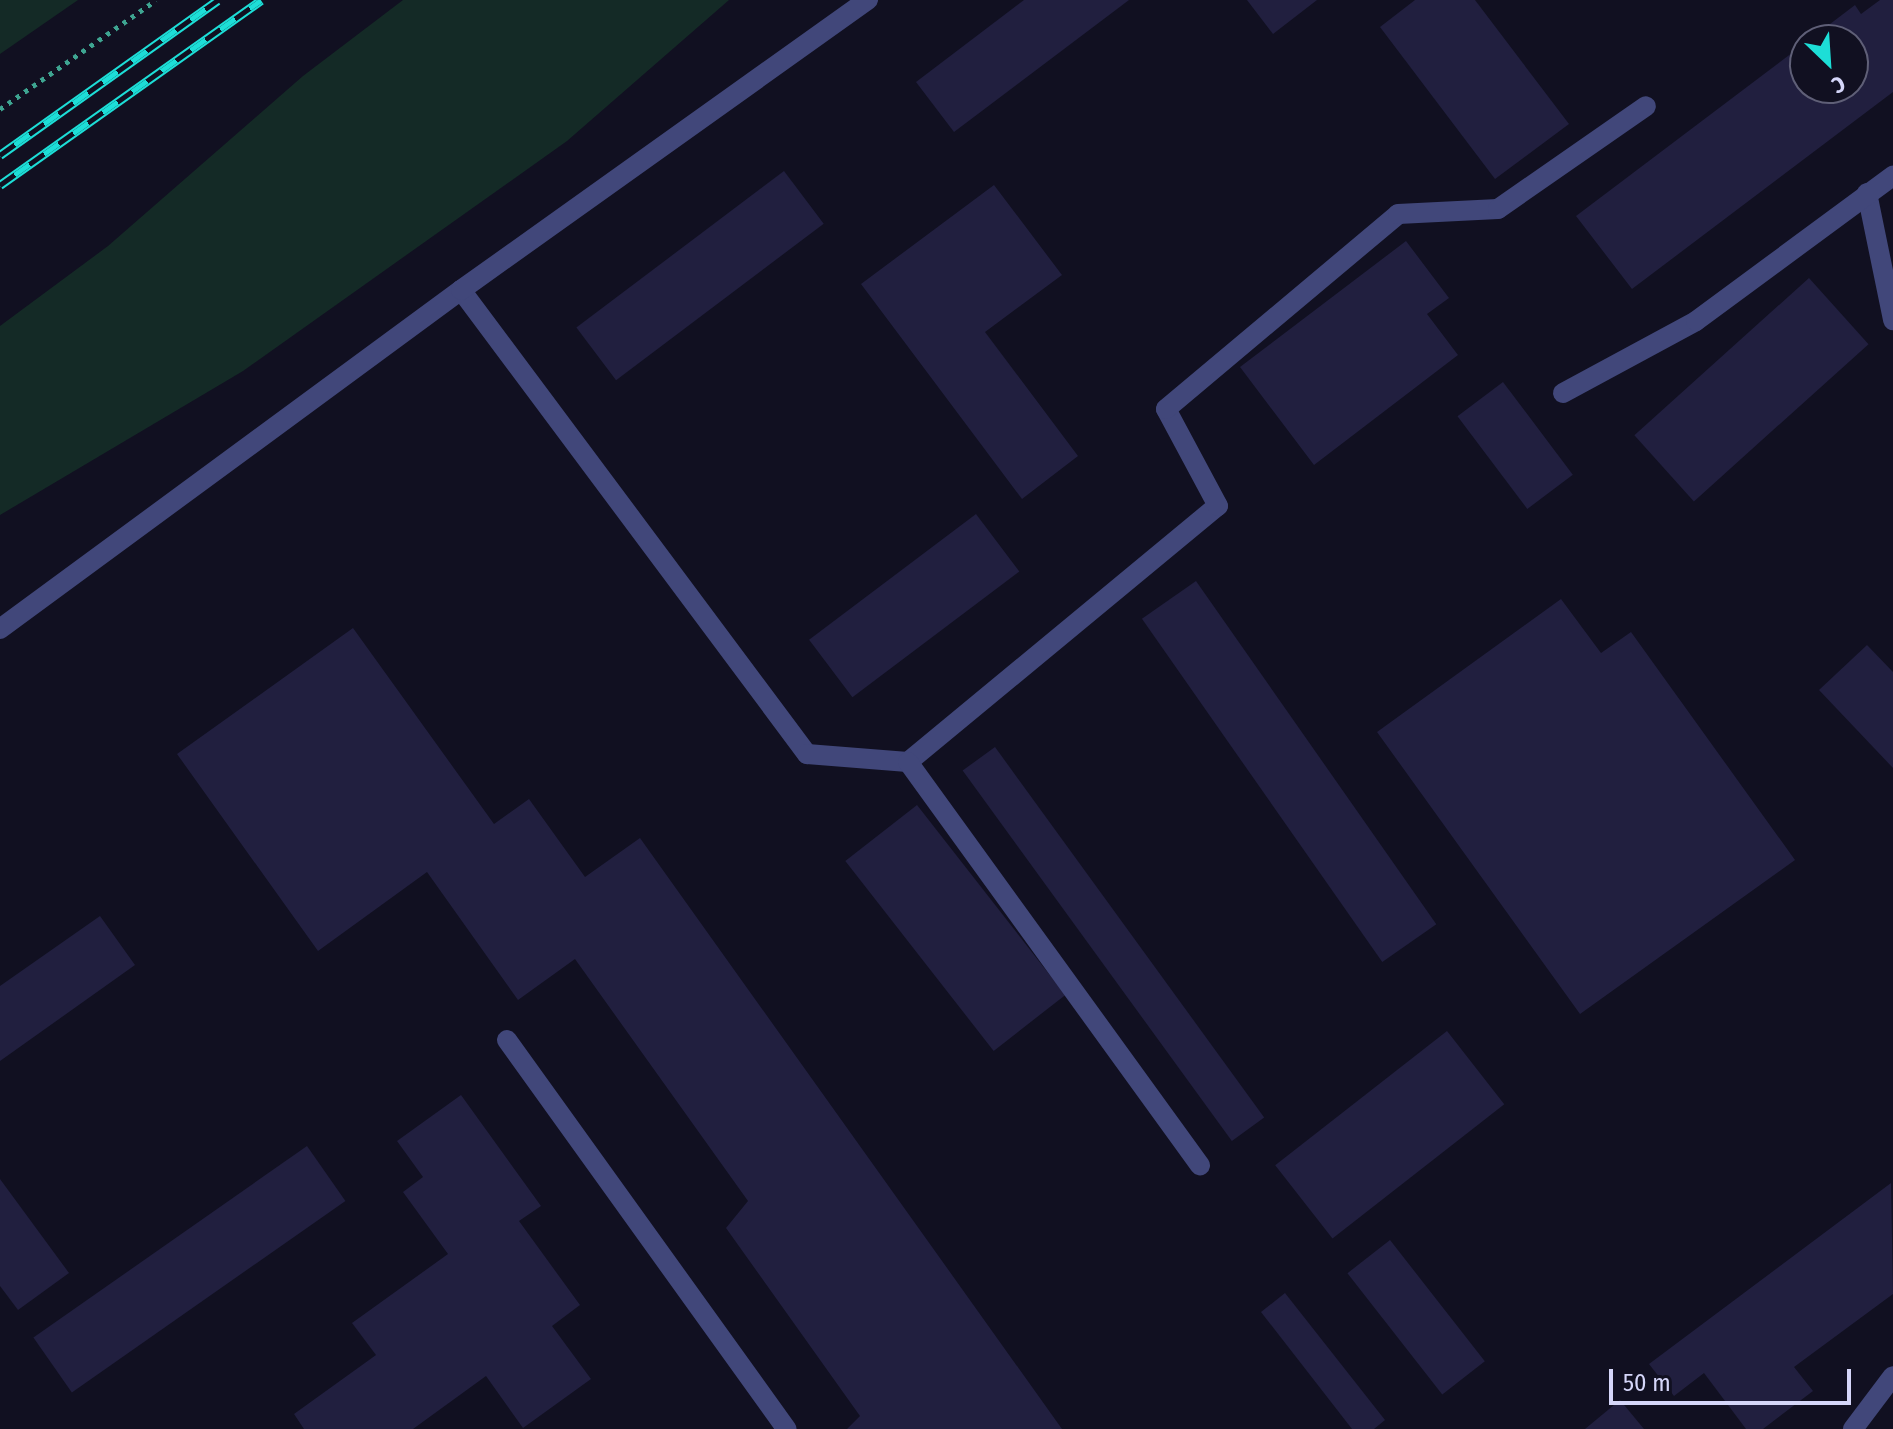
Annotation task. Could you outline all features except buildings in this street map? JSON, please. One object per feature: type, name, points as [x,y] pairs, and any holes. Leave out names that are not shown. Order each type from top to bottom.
[{"type":"street","points":[[0,629],[461,290],[868,0]]},
{"type":"street","points":[[461,290],[807,754],[908,762],[1218,506],[1166,409],[1398,214],[1498,209],[1646,106]]},
{"type":"street","points":[[1563,393],[1696,321],[1893,176]]},
{"type":"street","points":[[1867,193],[1893,320]]},
{"type":"street","points":[[908,762],[1200,1166]]},
{"type":"street","points":[[507,1040],[787,1429]]},
{"type":"street","points":[[1853,1429],[1893,1376]]},
{"type":"path","points":[[0,109],[156,0]]},
{"type":"green space","points":[[0,0],[78,0],[0,54]]},
{"type":"green space","points":[[403,0],[729,0],[567,141],[243,371],[0,515],[0,326],[108,246],[303,76]]},
{"type":"railway","points":[[0,155],[218,0]]},
{"type":"railway","points":[[0,185],[261,0]]}]
